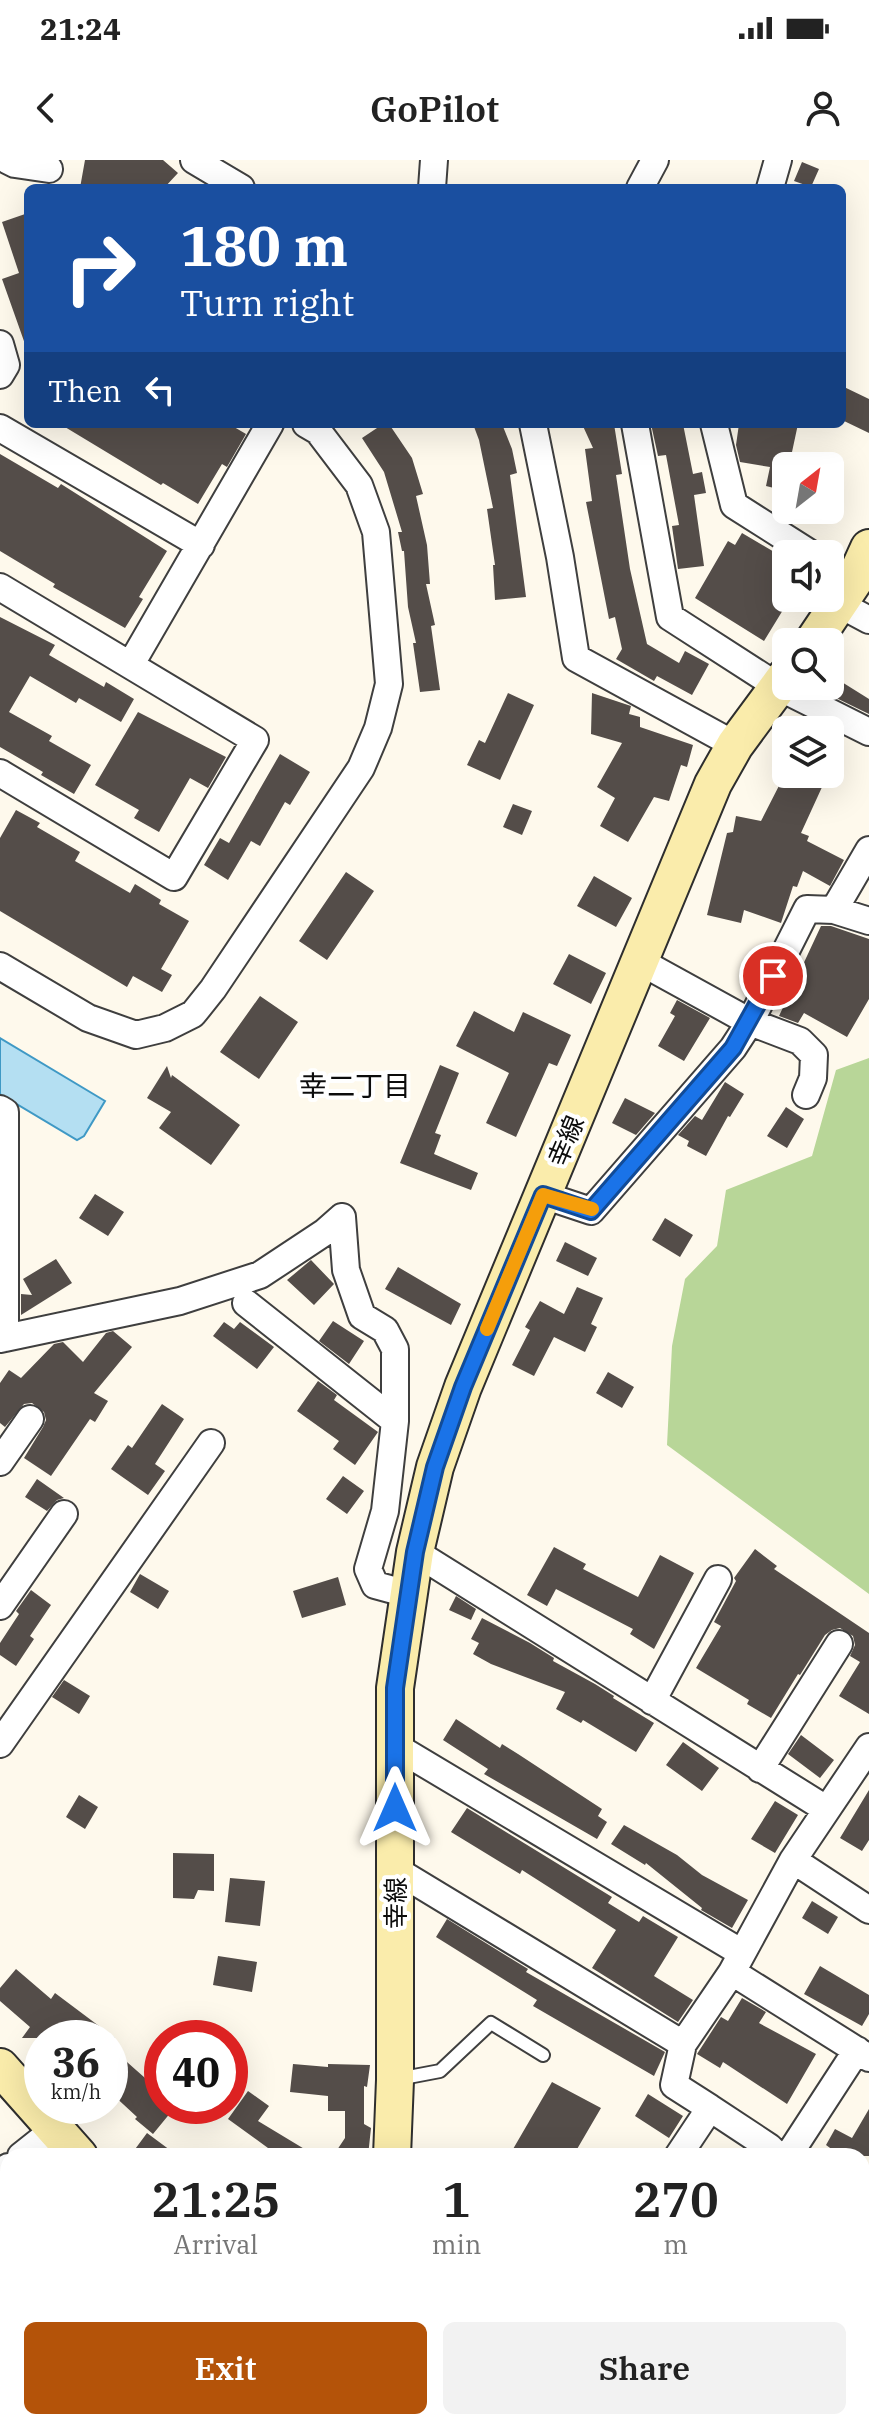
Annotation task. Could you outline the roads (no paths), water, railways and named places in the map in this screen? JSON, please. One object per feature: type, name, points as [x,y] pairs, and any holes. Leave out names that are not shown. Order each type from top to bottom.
[{"type":"street","points":[[7,160],[50,172]]},
{"type":"street","points":[[194,160],[234,184]]},
{"type":"street","points":[[432,184],[434,160]]},
{"type":"street","points":[[642,184],[655,160]]},
{"type":"street","points":[[771,184],[778,160]]},
{"type":"street","points":[[0,344],[6,365],[0,375]]},
{"type":"street","points":[[0,428],[201,545]]},
{"type":"street","points":[[131,664],[268,428]]},
{"type":"street","points":[[0,966],[88,1018],[136,1035],[165,1028],[193,1014],[213,989],[361,768],[378,728],[389,684],[376,532],[359,485],[313,428]]},
{"type":"street","points":[[534,428],[560,557],[576,658],[735,745]]},
{"type":"street","points":[[636,428],[670,617],[772,675]]},
{"type":"street","points":[[715,428],[734,505],[789,540]]},
{"type":"street","points":[[823,628],[848,592],[869,548]]},
{"type":"street","points":[[0,587],[255,740],[174,877],[0,773]]},
{"type":"street","name":"幸線","points":[[392,2148],[395,1688],[415,1552],[435,1467],[463,1387],[713,784],[735,745],[772,695]]},
{"type":"street","points":[[814,700],[869,732]]},
{"type":"street","points":[[834,910],[869,850]]},
{"type":"street","points":[[543,1195],[591,1211],[733,1048],[750,1022],[807,909],[834,910],[869,921]]},
{"type":"street","points":[[641,962],[750,1022],[800,1041],[814,1055],[813,1078],[806,1095]]},
{"type":"street","points":[[0,1109],[5,1112],[3,1338],[180,1301],[249,1279],[291,1255],[342,1217],[346,1270],[362,1316],[385,1330],[395,1349],[395,1421],[385,1511],[368,1569],[375,1585],[408,1594]]},
{"type":"street","points":[[246,1303],[395,1421]]},
{"type":"street","points":[[0,1462],[30,1419]]},
{"type":"street","points":[[0,1744],[211,1443]]},
{"type":"street","points":[[0,1606],[64,1514]]},
{"type":"street","points":[[415,1552],[826,1809]]},
{"type":"street","points":[[652,1701],[718,1579]]},
{"type":"street","points":[[760,1769],[839,1644]]},
{"type":"street","points":[[395,1746],[737,1963],[863,2054],[794,2148]]},
{"type":"street","points":[[770,2148],[674,2085],[683,2044],[737,1963],[793,1860],[869,1747]]},
{"type":"street","points":[[793,1860],[869,1910]]},
{"type":"street","points":[[396,1870],[683,2044]]},
{"type":"street","points":[[0,2067],[72,2148]]},
{"type":"street","points":[[683,2148],[710,2108]]},
{"type":"street","points":[[31,2148],[55,2129]]},
{"type":"lane","points":[[395,2080],[440,2071],[491,2023],[543,2055]]},
{"type":"water","points":[[0,1038],[105,1101],[84,1136],[77,1140],[0,1094]]},
{"type":"district","name":"幸二丁目","points":[[355,1086]]}]
